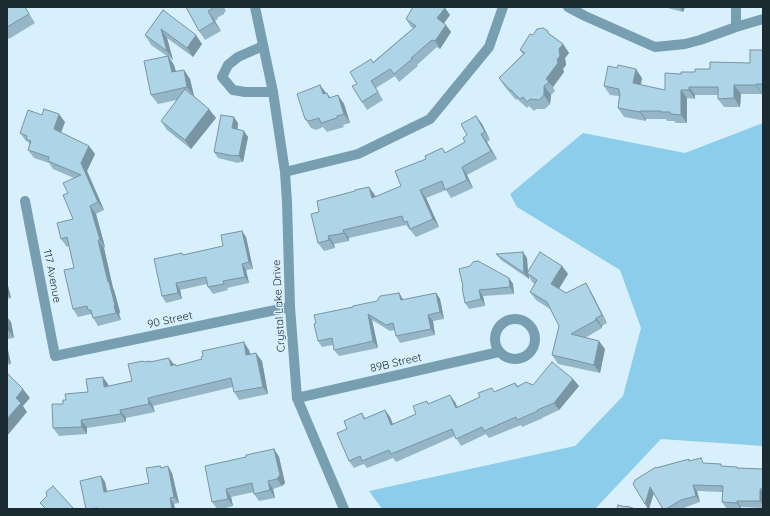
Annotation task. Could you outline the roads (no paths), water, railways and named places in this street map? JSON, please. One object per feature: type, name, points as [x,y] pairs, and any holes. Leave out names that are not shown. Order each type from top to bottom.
[{"type":"street","name":"Crystal Lake Drive","points":[[255,7],[273,92],[285,172],[290,308],[297,398],[344,509]]},
{"type":"street","points":[[285,172],[358,154],[430,119],[489,47],[503,7]]},
{"type":"street","points":[[568,7],[655,47],[685,44],[700,40],[763,18]]},
{"type":"street","points":[[736,7],[736,27]]},
{"type":"street","points":[[263,46],[238,57],[228,65],[222,77],[233,90],[245,92],[273,92]]},
{"type":"street","name":"117 Avenue","points":[[25,201],[55,356]]},
{"type":"street","name":"90 Street","points":[[55,356],[290,308]]},
{"type":"street","points":[[517,319],[529,325],[533,330],[535,336],[532,349],[523,358],[510,359],[504,357],[499,352],[496,347],[495,333],[498,327],[504,322],[517,319]]},
{"type":"street","name":"89B Street","points":[[297,398],[499,352]]}]
